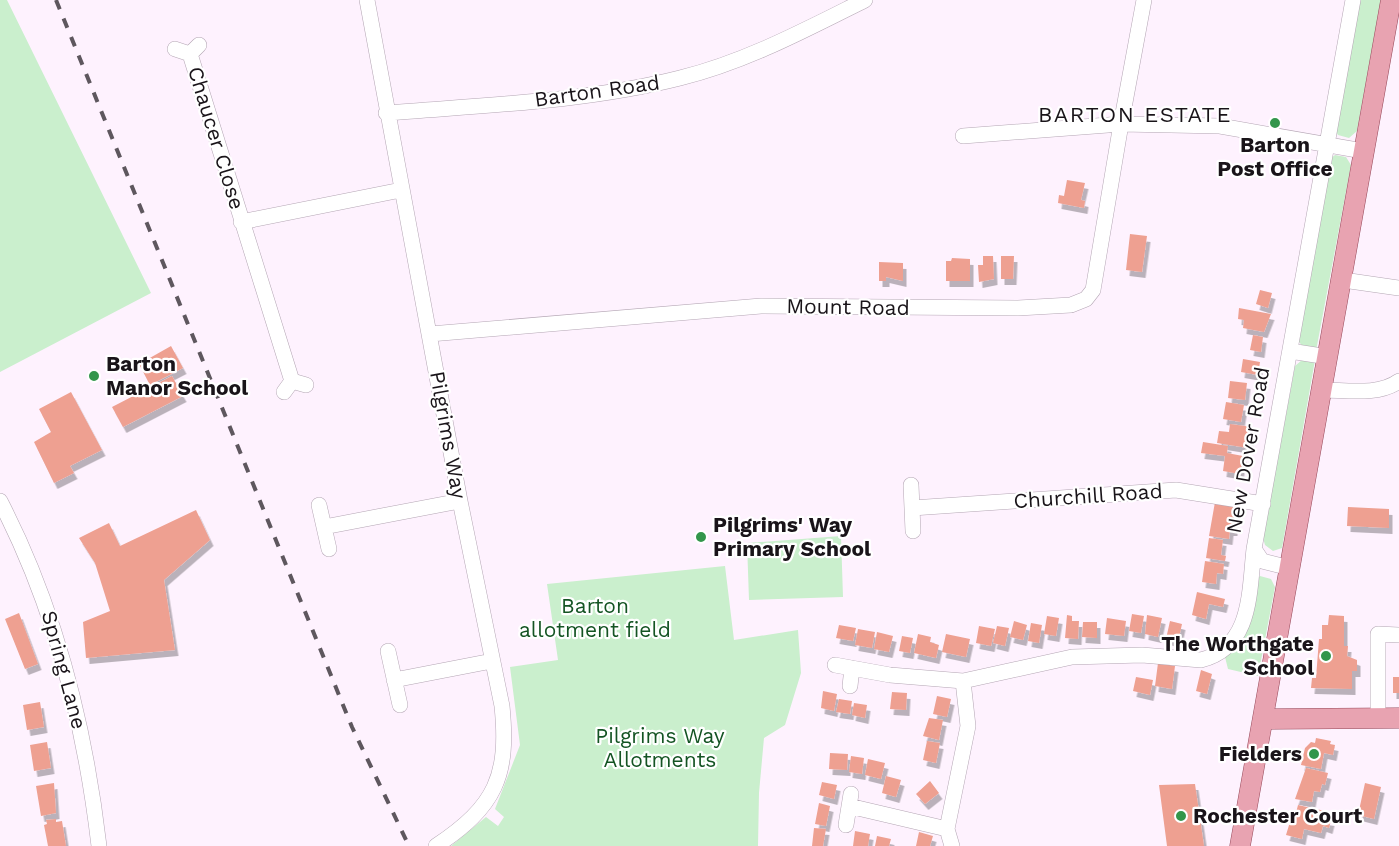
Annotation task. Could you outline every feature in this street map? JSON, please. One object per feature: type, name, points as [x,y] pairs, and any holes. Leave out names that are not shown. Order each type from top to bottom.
[{"type":"main road","points":[[1240,846],[1343,280],[1363,151],[1391,0]]},
{"type":"main road","points":[[1264,719],[1399,718]]},
{"type":"street","name":"Pilgrims Way","points":[[367,0],[386,113],[430,334],[460,501],[502,706],[504,758],[492,793],[484,808],[460,830],[436,846]]},
{"type":"street","name":"Barton Road","points":[[386,113],[621,91],[683,77],[760,51],[865,0]]},
{"type":"street","points":[[1121,124],[1144,0]]},
{"type":"street","name":"New Dover Road","points":[[1290,568],[1258,555],[1263,504],[1353,0]]},
{"type":"street","name":"Chaucer Close","points":[[175,50],[195,50],[241,222],[294,386]]},
{"type":"street","points":[[963,136],[1121,124],[1220,126],[1363,151]]},
{"type":"street","name":"Mount Road","points":[[430,334],[761,306],[1018,308],[1071,305],[1086,299],[1093,290],[1121,124]]},
{"type":"street","name":"Chaucer Close","points":[[241,222],[401,190]]},
{"type":"street","points":[[1343,280],[1399,288]]},
{"type":"street","name":"New Dover Road","points":[[1290,351],[1328,357]]},
{"type":"street","points":[[1322,390],[1391,387],[1399,381]]},
{"type":"street","points":[[911,485],[913,531]]},
{"type":"street","name":"Churchill Road","points":[[912,508],[1176,490],[1263,504]]},
{"type":"street","name":"Spring Lane","points":[[0,501],[38,583],[62,652],[87,761],[99,846]]},
{"type":"street","points":[[324,527],[460,501]]},
{"type":"street","points":[[320,505],[329,549]]},
{"type":"street","points":[[835,664],[890,675],[963,681],[1072,657],[1142,655],[1201,660],[1210,658],[1228,648],[1241,630],[1258,555]]},
{"type":"street","points":[[1378,718],[1378,634],[1399,635]]},
{"type":"street","points":[[388,651],[400,705]]},
{"type":"street","points":[[394,680],[492,661]]},
{"type":"street","points":[[850,686],[852,668]]},
{"type":"street","points":[[952,846],[947,829],[968,726],[963,681]]},
{"type":"street","points":[[846,825],[850,800],[947,829]]},
{"type":"green space","points":[[0,0],[7,0],[151,293],[0,372]]},
{"type":"green space","points":[[1357,0],[1381,0],[1357,131],[1349,138],[1338,135],[1336,132]]},
{"type":"green space","points":[[1335,155],[1346,157],[1351,165],[1316,351],[1303,347],[1296,338],[1331,158]]},
{"type":"green space","points":[[1302,360],[1315,360],[1282,548],[1273,551],[1265,545],[1263,538],[1295,366]]},
{"type":"green space","points":[[841,536],[843,597],[749,600],[747,543]]},
{"type":"green space","name":"Pilgrims Way Allotments","points":[[725,566],[734,640],[798,630],[801,673],[785,725],[764,738],[759,793],[758,846],[451,846],[486,817],[498,826],[504,817],[495,809],[520,745],[510,667],[558,660],[547,584]]},
{"type":"green space","points":[[1260,576],[1271,579],[1275,587],[1258,676],[1228,669],[1225,657],[1244,636],[1256,580]]},
{"type":"building","points":[[1067,180],[1085,183],[1081,200],[1085,201],[1084,208],[1058,203],[1059,195],[1064,196]]},
{"type":"building","points":[[1130,234],[1147,236],[1142,272],[1126,270]]},
{"type":"building","points":[[983,256],[993,256],[994,279],[979,282],[978,265],[983,265]]},
{"type":"building","points":[[1001,256],[1014,256],[1013,279],[1001,279]]},
{"type":"building","points":[[952,258],[970,259],[970,281],[946,281],[946,261],[951,261]]},
{"type":"building","points":[[879,262],[903,263],[903,281],[886,277],[886,281],[879,281]]},
{"type":"building","points":[[1260,290],[1272,293],[1268,308],[1256,304]]},
{"type":"building","points":[[1239,308],[1271,314],[1264,332],[1243,328],[1244,320],[1238,319]]},
{"type":"building","points":[[1253,335],[1263,337],[1261,352],[1250,350]]},
{"type":"building","points":[[171,346],[183,368],[150,385],[137,360],[147,355],[148,359]]},
{"type":"building","points":[[1243,359],[1260,362],[1258,375],[1241,372]]},
{"type":"building","points":[[172,376],[183,396],[123,427],[112,407]]},
{"type":"building","points":[[1230,381],[1247,383],[1245,400],[1228,398]]},
{"type":"building","name":"Barton Manor School","points":[[71,392],[102,450],[70,466],[74,473],[54,483],[34,442],[51,432],[39,409]]},
{"type":"building","points":[[1226,402],[1244,405],[1241,422],[1223,419]]},
{"type":"building","points":[[1230,424],[1252,427],[1248,448],[1217,443],[1219,431],[1229,432]]},
{"type":"building","points":[[1203,442],[1228,446],[1227,453],[1243,456],[1240,474],[1223,471],[1225,456],[1201,453]]},
{"type":"building","points":[[1215,502],[1235,505],[1234,530],[1230,530],[1229,539],[1209,536]]},
{"type":"building","points":[[1348,507],[1389,509],[1389,528],[1347,526]]},
{"type":"building","points":[[196,510],[210,540],[164,580],[175,650],[86,658],[83,622],[110,611],[95,563],[79,538],[109,523],[120,546]]},
{"type":"building","points":[[1209,538],[1223,540],[1221,555],[1226,556],[1225,561],[1206,558]]},
{"type":"building","points":[[1205,561],[1224,564],[1223,574],[1217,573],[1216,584],[1202,582]]},
{"type":"building","points":[[1197,592],[1225,599],[1223,607],[1209,604],[1206,619],[1192,615]]},
{"type":"building","points":[[19,613],[38,664],[25,669],[5,619]]},
{"type":"building","points":[[1132,614],[1144,616],[1141,633],[1129,631]]},
{"type":"building","points":[[1067,615],[1072,616],[1072,621],[1079,621],[1078,639],[1065,638]]},
{"type":"building","points":[[1147,615],[1162,618],[1158,637],[1145,634]]},
{"type":"building","points":[[1329,615],[1344,616],[1344,646],[1348,646],[1347,656],[1357,660],[1357,671],[1352,671],[1352,689],[1311,688],[1312,678],[1316,678],[1322,625],[1328,625]]},
{"type":"building","points":[[1047,616],[1059,618],[1056,636],[1044,634]]},
{"type":"building","points":[[1107,618],[1126,621],[1124,636],[1105,634]]},
{"type":"building","points":[[1014,621],[1027,625],[1023,640],[1010,637]]},
{"type":"building","points":[[1170,621],[1182,624],[1178,642],[1166,639]]},
{"type":"building","points":[[1083,622],[1097,622],[1097,638],[1082,637]]},
{"type":"building","points":[[1031,623],[1042,625],[1039,643],[1028,641]]},
{"type":"building","points":[[839,625],[856,628],[853,641],[836,638]]},
{"type":"building","points":[[979,626],[995,629],[991,646],[976,643]]},
{"type":"building","points":[[997,626],[1009,628],[1005,646],[993,643]]},
{"type":"building","points":[[858,629],[875,632],[872,648],[855,645]]},
{"type":"building","points":[[877,632],[893,636],[889,652],[874,649]]},
{"type":"building","points":[[918,634],[931,637],[930,642],[939,645],[936,658],[914,653]]},
{"type":"building","points":[[946,634],[970,639],[966,657],[942,652]]},
{"type":"building","points":[[902,636],[913,638],[910,653],[899,651]]},
{"type":"building","points":[[1158,663],[1175,666],[1172,689],[1155,686]]},
{"type":"building","points":[[1201,670],[1212,674],[1207,694],[1196,691]]},
{"type":"building","points":[[1136,677],[1153,680],[1150,695],[1133,691]]},
{"type":"building","points":[[1393,677],[1399,677],[1399,693],[1393,693]]},
{"type":"building","points":[[823,691],[837,694],[834,711],[821,708]]},
{"type":"building","points":[[892,692],[907,693],[906,710],[890,709]]},
{"type":"building","points":[[937,696],[951,699],[947,717],[933,714]]},
{"type":"building","points":[[839,699],[852,701],[850,714],[836,712]]},
{"type":"building","points":[[40,702],[44,727],[27,730],[23,705]]},
{"type":"building","points":[[854,703],[867,705],[865,718],[852,715]]},
{"type":"building","points":[[929,718],[943,720],[939,740],[923,736]]},
{"type":"building","name":"Fielders","points":[[1316,738],[1331,741],[1330,744],[1335,745],[1333,755],[1324,753],[1321,769],[1301,765],[1305,748],[1311,742],[1315,743]]},
{"type":"building","points":[[927,741],[940,743],[936,763],[923,760]]},
{"type":"building","points":[[47,742],[51,768],[34,771],[30,745]]},
{"type":"building","points":[[830,753],[848,754],[847,770],[829,769]]},
{"type":"building","points":[[851,756],[864,758],[862,774],[849,772]]},
{"type":"building","points":[[868,759],[885,763],[881,779],[865,775]]},
{"type":"building","points":[[1306,768],[1328,773],[1325,785],[1322,784],[1320,792],[1314,791],[1312,802],[1295,799]]},
{"type":"building","points":[[886,776],[901,780],[896,797],[882,793]]},
{"type":"building","points":[[930,781],[939,793],[925,804],[916,794]]},
{"type":"building","points":[[822,782],[837,785],[834,799],[819,795]]},
{"type":"building","points":[[54,783],[56,813],[41,816],[36,786]]},
{"type":"building","points":[[1365,783],[1381,787],[1374,819],[1358,815]]},
{"type":"building","name":"Rochester Court","points":[[1195,784],[1204,846],[1167,846],[1159,785]]},
{"type":"building","points":[[819,803],[830,806],[826,826],[815,824]]},
{"type":"building","points":[[1298,805],[1325,811],[1324,819],[1331,820],[1329,828],[1323,826],[1321,833],[1304,829],[1302,839],[1286,835],[1293,812],[1296,813]]},
{"type":"building","points":[[56,819],[56,822],[62,821],[66,846],[48,846],[44,825],[47,824],[46,820]]},
{"type":"building","points":[[814,828],[826,829],[823,846],[812,846]]},
{"type":"building","points":[[855,831],[870,834],[868,846],[853,846]]},
{"type":"building","points":[[919,832],[933,836],[930,846],[916,846]]},
{"type":"building","points":[[877,836],[891,839],[889,846],[875,846]]},
{"type":"railway","points":[[56,0],[352,727],[409,846]]},
{"type":"place","name":"Barton Post Office","points":[[1275,123]]},
{"type":"place","name":"Barton Manor School","points":[[94,376]]},
{"type":"place","name":"Pilgrims' Way Primary School","points":[[701,537]]},
{"type":"place","name":"The Worthgate School","points":[[1326,656]]},
{"type":"place","name":"Fielders","points":[[1314,754]]},
{"type":"place","name":"Rochester Court","points":[[1181,816]]},
{"type":"district","name":"BARTON ESTATE","points":[[1135,114]]},
{"type":"park label","name":"Barton allotment field","points":[[595,618]]}]
